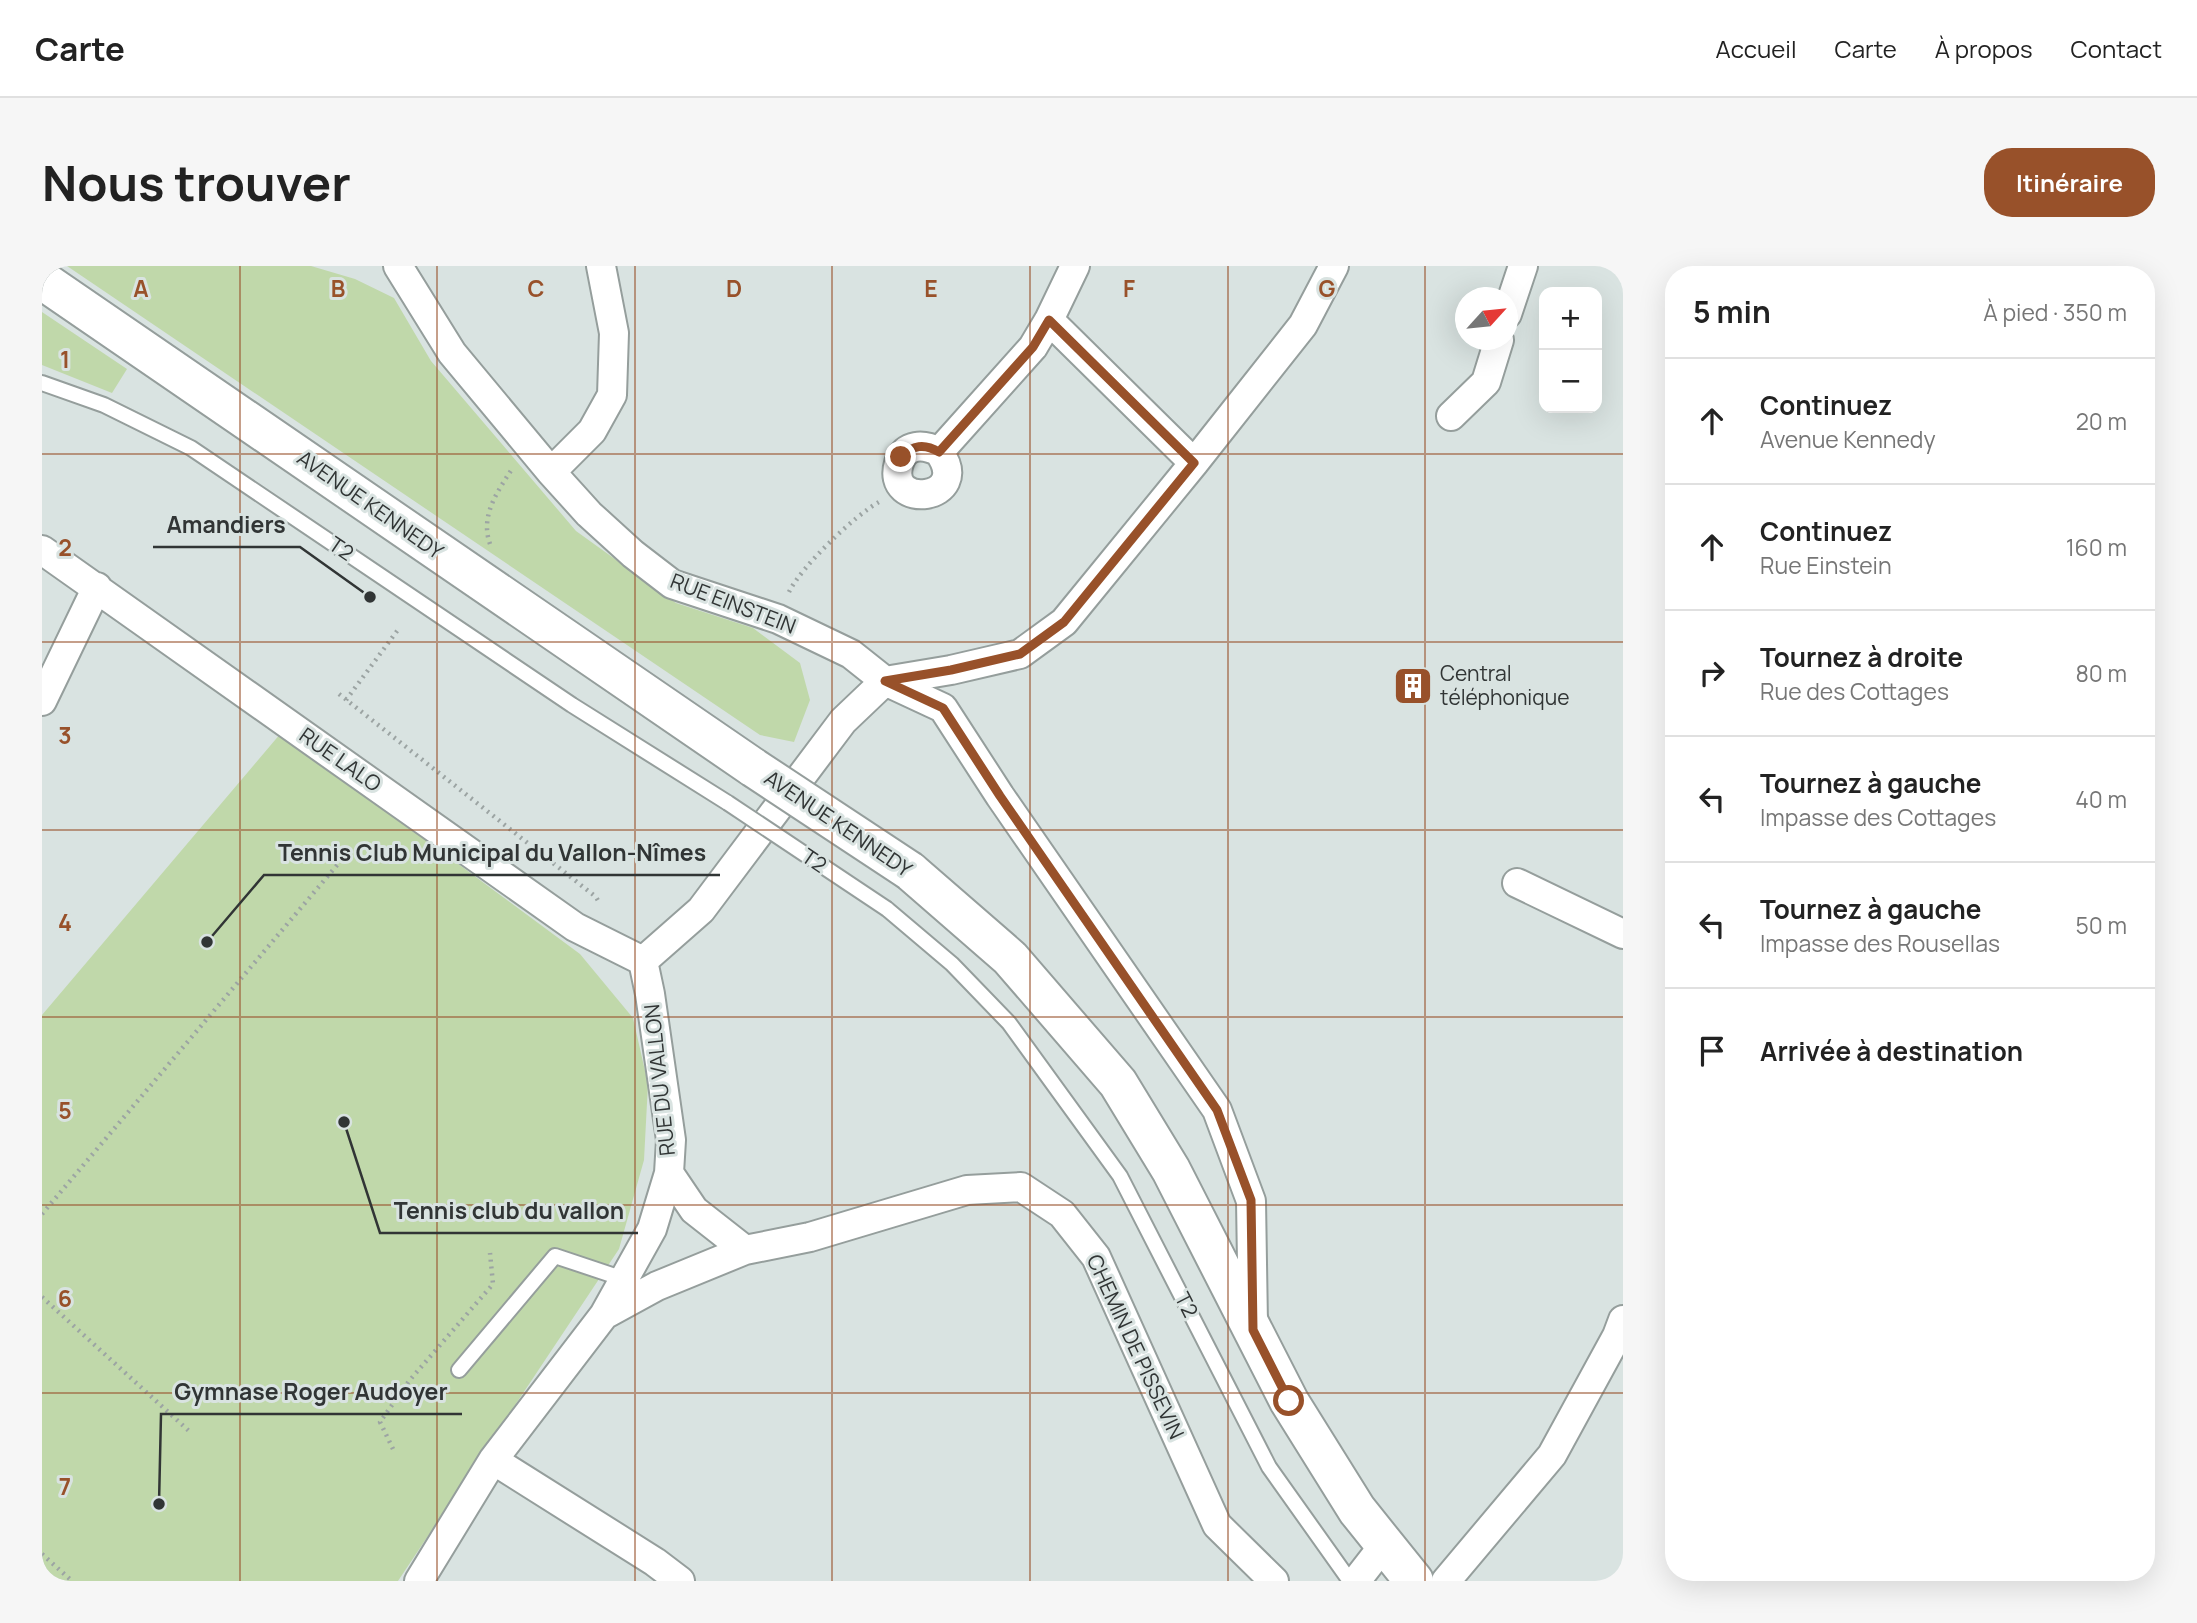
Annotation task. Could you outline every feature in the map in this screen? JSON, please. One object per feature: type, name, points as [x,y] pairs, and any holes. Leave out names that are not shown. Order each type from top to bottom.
[{"type":"main road","name":"AVENUE KENNEDY","points":[[42,280],[754,768],[910,871],[1010,958],[1118,1083],[1171,1170],[1289,1401],[1337,1480],[1414,1581]]},
{"type":"street","name":"RUE EINSTEIN","points":[[398,266],[453,353],[551,472],[633,554],[672,584],[778,618],[851,654],[885,681],[943,708],[1000,796],[1217,1110],[1251,1200],[1253,1330]]},
{"type":"street","points":[[551,472],[592,431],[612,395],[614,333],[601,266]]},
{"type":"street","points":[[905,489],[898,479],[897,468],[901,457],[918,446],[930,447],[939,452],[1033,347],[1074,266]]},
{"type":"street","points":[[643,961],[701,910],[843,721],[885,681],[951,670],[1020,654],[1064,622],[1303,325],[1334,266]]},
{"type":"street","points":[[1516,287],[1523,266]]},
{"type":"street","points":[[1049,320],[1194,463]]},
{"type":"street","points":[[1451,415],[1486,382],[1496,350]]},
{"type":"street","name":"RUE LALO","points":[[45,556],[97,587],[575,927],[643,961]]},
{"type":"street","points":[[42,701],[97,587]]},
{"type":"street","points":[[1517,883],[1623,933]]},
{"type":"street","name":"RUE DU VALLON","points":[[419,1581],[493,1460],[604,1315],[652,1228],[669,1173],[671,1140],[643,961]]},
{"type":"street","points":[[669,1173],[694,1210],[744,1250]]},
{"type":"street","name":"CHEMIN DE PISSEVIN","points":[[604,1315],[657,1286],[744,1250],[810,1237],[967,1191],[1021,1187],[1062,1214],[1096,1257],[1217,1525],[1275,1581]]},
{"type":"street","points":[[1446,1581],[1552,1455],[1617,1336],[1623,1320]]},
{"type":"street","points":[[493,1460],[655,1562],[680,1581]]},
{"type":"street","points":[[1356,1581],[1384,1545]]},
{"type":"lane","name":"T2","points":[[42,383],[104,405],[191,448],[572,705],[728,803],[887,909],[952,964],[1009,1023],[1120,1177],[1269,1467],[1350,1581]]},
{"type":"lane","points":[[459,1370],[555,1256],[624,1279]]},
{"type":"path","points":[[493,553],[485,530],[494,498],[514,465],[523,473]]},
{"type":"path","points":[[788,594],[793,583],[828,544],[871,507],[905,489]]},
{"type":"path","points":[[346,700],[400,627]]},
{"type":"path","points":[[339,694],[596,897],[603,909]]},
{"type":"path","points":[[42,1214],[349,851]]},
{"type":"path","points":[[393,1448],[380,1422],[409,1381],[492,1283],[490,1253]]},
{"type":"path","points":[[42,1297],[189,1431]]},
{"type":"path","points":[[42,1554],[72,1581]]},
{"type":"green space","points":[[67,266],[311,266],[355,279],[394,298],[431,361],[576,531],[676,603],[753,628],[800,663],[810,700],[794,742],[760,735]]},
{"type":"green space","points":[[42,312],[127,369],[112,393],[42,365]]},
{"type":"green space","points":[[281,733],[580,954],[633,1018],[648,1084],[644,1160],[619,1249],[398,1581],[42,1581],[42,1015]]},
{"type":"place","name":"Amandiers","points":[[370,597]]},
{"type":"place","name":"Central téléphonique","points":[[1413,686]]},
{"type":"place","name":"Tennis Club Municipal du Vallon-Nîmes","points":[[207,942]]},
{"type":"place","name":"Tennis club du vallon","points":[[344,1122]]},
{"type":"place","name":"Gymnase Roger Audoyer","points":[[159,1504]]},
{"type":"route","points":[[901,457],[918,446],[930,447],[939,452],[1033,347],[1049,320],[1194,463],[1064,622],[1020,654],[951,670],[885,681],[943,708],[1000,796],[1217,1110],[1251,1200],[1253,1330],[1289,1401]]}]
